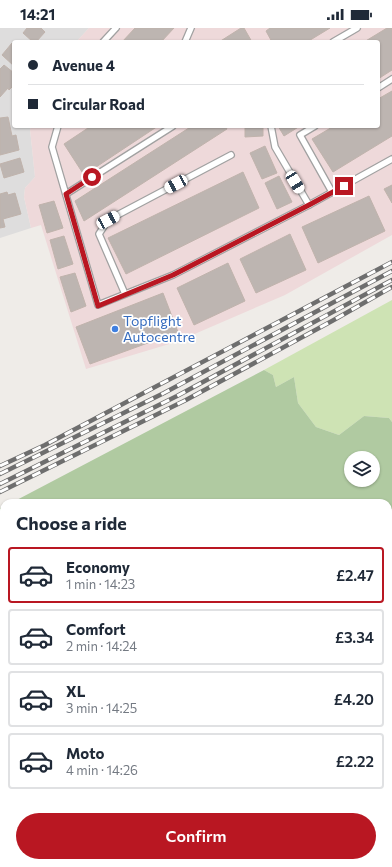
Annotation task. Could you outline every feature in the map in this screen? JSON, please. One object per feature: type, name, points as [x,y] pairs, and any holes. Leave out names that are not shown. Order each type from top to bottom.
[{"type":"lane","points":[[105,40],[116,28]]},
{"type":"lane","points":[[186,40],[191,28]]},
{"type":"lane","points":[[336,40],[356,28]]},
{"type":"lane","points":[[380,87],[392,79]]},
{"type":"lane","points":[[57,128],[52,147],[98,306],[173,275],[309,205],[392,159]]},
{"type":"lane","points":[[66,194],[169,128]]},
{"type":"lane","points":[[271,128],[275,147],[309,205]]},
{"type":"lane","points":[[312,128],[300,135],[332,192]]},
{"type":"lane","points":[[125,294],[99,234],[108,220],[232,155]]},
{"type":"shaded area","points":[[0,28],[89,28],[78,40],[12,40],[12,128],[31,128],[35,177],[25,188],[24,197],[31,228],[0,238]]},
{"type":"shaded area","points":[[89,28],[392,28],[392,235],[285,295],[176,342],[86,369],[41,225],[31,228],[24,197],[25,188],[35,177],[31,128],[380,128],[380,40],[78,40]]},
{"type":"green space","points":[[392,300],[392,422],[389,418],[364,416],[339,435],[316,427],[298,403],[294,377],[276,387],[273,375],[264,370]]},
{"type":"green space","points":[[264,370],[273,375],[276,387],[294,377],[298,403],[316,427],[339,435],[364,416],[389,418],[392,422],[392,499],[19,499]]},
{"type":"building","points":[[27,28],[41,28],[45,32],[38,40],[31,40],[23,33]]},
{"type":"building","points":[[135,28],[174,28],[163,40],[124,40]]},
{"type":"building","points":[[241,28],[244,28],[251,40],[222,40]]},
{"type":"building","points":[[270,28],[330,28],[310,40],[271,40],[266,31]]},
{"type":"building","points":[[387,28],[392,28],[392,70],[380,78],[380,40],[367,40]]},
{"type":"building","points":[[12,43],[12,64],[2,55]]},
{"type":"building","points":[[4,65],[12,71],[12,87],[9,90],[8,88],[0,97],[0,69]]},
{"type":"building","points":[[392,91],[392,136],[333,172],[312,139],[331,128],[380,128],[380,98]]},
{"type":"building","points":[[8,117],[12,136],[16,135],[19,150],[0,155],[0,118]]},
{"type":"building","points":[[88,128],[155,128],[84,175],[64,144]]},
{"type":"building","points":[[189,128],[227,129],[84,221],[75,201]]},
{"type":"building","points":[[245,128],[263,128],[263,136],[245,137]]},
{"type":"building","points":[[279,128],[297,128],[284,136]]},
{"type":"building","points":[[265,146],[277,173],[262,179],[250,153]]},
{"type":"building","points":[[20,158],[24,172],[4,178],[0,164]]},
{"type":"building","points":[[243,172],[259,208],[126,274],[108,238]]},
{"type":"building","points":[[279,176],[292,202],[277,209],[265,183]]},
{"type":"building","points":[[392,185],[392,203],[384,189]]},
{"type":"building","points":[[7,192],[8,195],[15,193],[21,214],[3,219],[5,227],[0,228],[0,194]]},
{"type":"building","points":[[369,196],[385,231],[318,263],[302,227]]},
{"type":"building","points":[[54,201],[63,228],[47,233],[39,205]]},
{"type":"building","points":[[290,234],[306,270],[256,293],[240,259]]},
{"type":"building","points":[[64,236],[73,264],[58,269],[50,240]]},
{"type":"building","points":[[228,263],[245,301],[194,325],[177,288]]},
{"type":"building","points":[[75,273],[86,306],[71,312],[60,277]]},
{"type":"building","points":[[163,293],[178,332],[90,364],[76,327]]},
{"type":"railway","points":[[0,466],[45,445],[392,262]]},
{"type":"railway","points":[[0,474],[164,393],[392,271]]},
{"type":"railway","points":[[0,484],[177,396],[392,280]]},
{"type":"railway","points":[[0,492],[186,400],[392,287]]},
{"type":"place","name":"Topflight Autocentre","points":[[115,329]]},
{"type":"route","points":[[92,177],[66,194],[98,306],[173,275],[344,186]]}]
